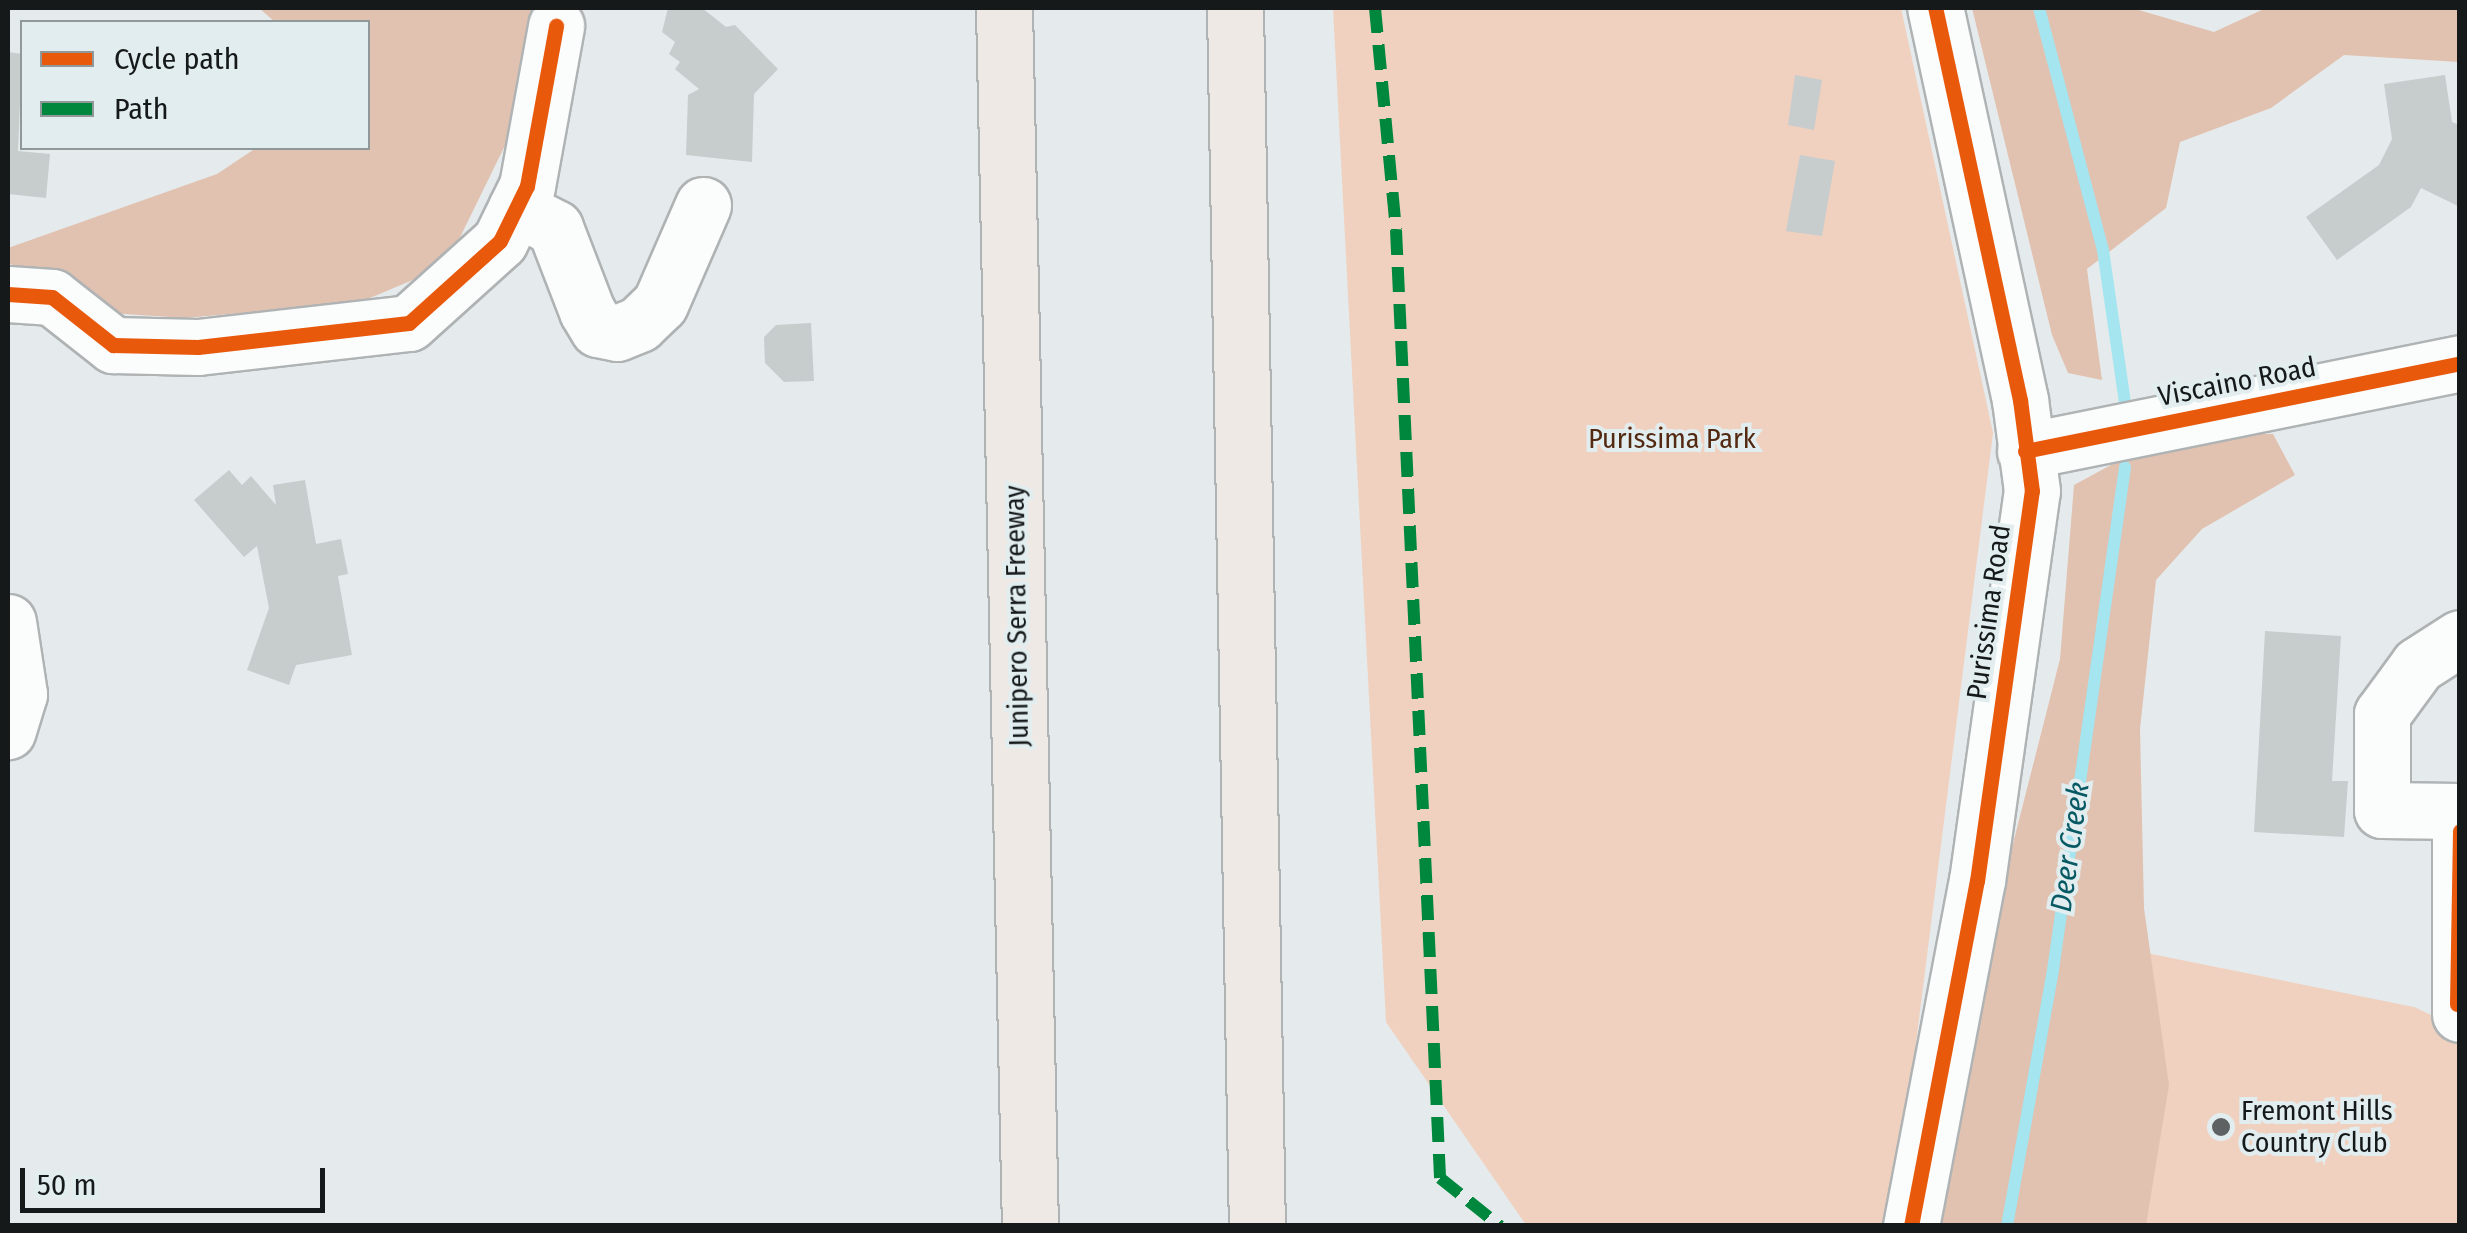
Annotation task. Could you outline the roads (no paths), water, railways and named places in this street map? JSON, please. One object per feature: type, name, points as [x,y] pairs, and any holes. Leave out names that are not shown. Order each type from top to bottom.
[{"type":"highway","name":"Junipero Serra Freeway","points":[[1004,8],[1030,1226]]},
{"type":"highway","points":[[1235,8],[1257,1226]]},
{"type":"street","name":"Purissima Road","points":[[1911,1226],[1976,881],[2032,491],[2020,400],[1935,8]]},
{"type":"street","points":[[8,294],[52,297],[112,344],[198,347],[409,323],[500,241],[527,186],[556,26]]},
{"type":"street","points":[[516,208],[555,228],[587,311],[598,329],[617,333],[640,324],[660,304],[703,205]]},
{"type":"street","name":"Viscaino Road","points":[[2025,451],[2460,363]]},
{"type":"street","points":[[8,622],[19,694],[8,731]]},
{"type":"street","points":[[2460,638],[2418,665],[2382,714],[2382,810],[2460,812]]},
{"type":"street","points":[[2458,1009],[2460,831]]},
{"type":"waterway","name":"Deer Creek","points":[[2039,8],[2103,250],[2127,416]]},
{"type":"waterway","name":"Deer Creek","points":[[2007,1226],[2053,970],[2125,467]]},
{"type":"place","name":"Fremont Hills Country Club","points":[[2221,1127]]},
{"type":"park label","name":"Purissima Park","points":[[1672,439]]}]
